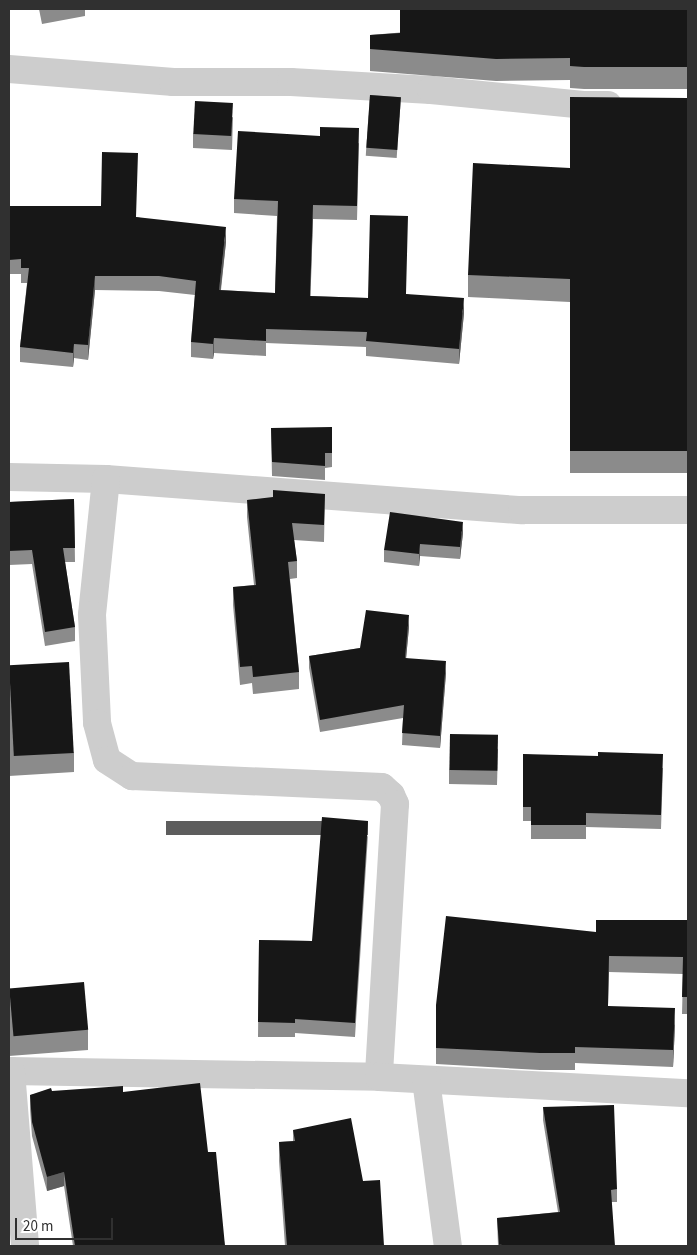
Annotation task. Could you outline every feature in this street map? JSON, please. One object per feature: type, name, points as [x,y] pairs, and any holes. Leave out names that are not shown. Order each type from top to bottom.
[{"type":"street","points":[[9,69],[173,82],[292,82],[421,90],[584,105],[631,105]]},
{"type":"street","points":[[9,477],[106,479],[522,510],[688,510]]},
{"type":"street","points":[[106,479],[92,615],[97,723],[107,760],[132,776],[382,786],[392,795],[394,804],[379,1077]]},
{"type":"street","points":[[25,1246],[10,1071],[379,1077],[688,1093]]},
{"type":"street","points":[[426,1080],[448,1246]]},
{"type":"building","points":[[400,9],[688,9],[688,67],[584,67],[570,66],[570,58],[496,59],[370,49],[370,35],[400,33]]},
{"type":"building","points":[[370,95],[401,97],[397,150],[366,148]]},
{"type":"building","points":[[570,97],[688,98],[688,451],[570,451],[570,279],[468,275],[473,163],[570,168]]},
{"type":"building","points":[[195,101],[233,103],[231,136],[193,134]]},
{"type":"building","points":[[320,127],[359,128],[357,206],[313,205],[310,296],[368,298],[370,215],[408,216],[406,294],[464,298],[459,349],[366,341],[367,332],[266,329],[266,341],[214,338],[213,344],[191,342],[196,281],[159,276],[95,276],[88,345],[74,344],[73,353],[20,347],[29,268],[21,268],[21,259],[9,260],[9,206],[101,206],[102,152],[138,153],[136,217],[226,227],[219,290],[275,293],[278,201],[234,199],[238,131],[320,136]]},
{"type":"building","points":[[332,427],[332,453],[325,453],[325,466],[272,462],[271,428]]},
{"type":"building","points":[[273,490],[325,494],[324,525],[292,523],[297,561],[288,562],[299,672],[253,677],[252,666],[240,667],[233,587],[256,585],[247,500],[273,497]]},
{"type":"building","points":[[74,499],[75,548],[63,548],[75,627],[45,632],[32,550],[9,551],[9,502]]},
{"type":"building","points":[[390,512],[463,522],[460,547],[420,544],[419,554],[384,550]]},
{"type":"building","points":[[366,610],[409,615],[405,658],[446,661],[440,736],[402,733],[404,705],[320,720],[309,656],[360,648]]},
{"type":"building","points":[[69,662],[74,753],[14,756],[9,665]]},
{"type":"building","points":[[450,734],[498,735],[497,771],[449,770]]},
{"type":"building","points":[[598,752],[663,754],[661,815],[586,813],[586,825],[531,825],[531,807],[523,807],[523,754],[598,756]]},
{"type":"building","points":[[322,817],[368,821],[355,1023],[295,1019],[295,1023],[258,1022],[259,940],[312,941]]},
{"type":"building","points":[[446,916],[596,932],[596,920],[688,920],[688,997],[682,997],[683,957],[609,956],[608,1006],[675,1008],[673,1050],[575,1047],[575,1053],[540,1053],[436,1048],[436,1005]]},
{"type":"building","points":[[84,982],[88,1030],[13,1036],[9,989]]},
{"type":"building","points":[[200,1083],[208,1152],[216,1152],[225,1246],[75,1246],[64,1172],[47,1177],[32,1122],[30,1095],[51,1088],[52,1091],[123,1086],[123,1092]]},
{"type":"building","points":[[614,1105],[617,1189],[611,1190],[615,1246],[498,1246],[502,1244],[499,1245],[497,1218],[560,1212],[543,1107]]},
{"type":"building","points":[[351,1118],[363,1181],[380,1180],[384,1246],[287,1246],[279,1142],[295,1141],[293,1130]]}]
